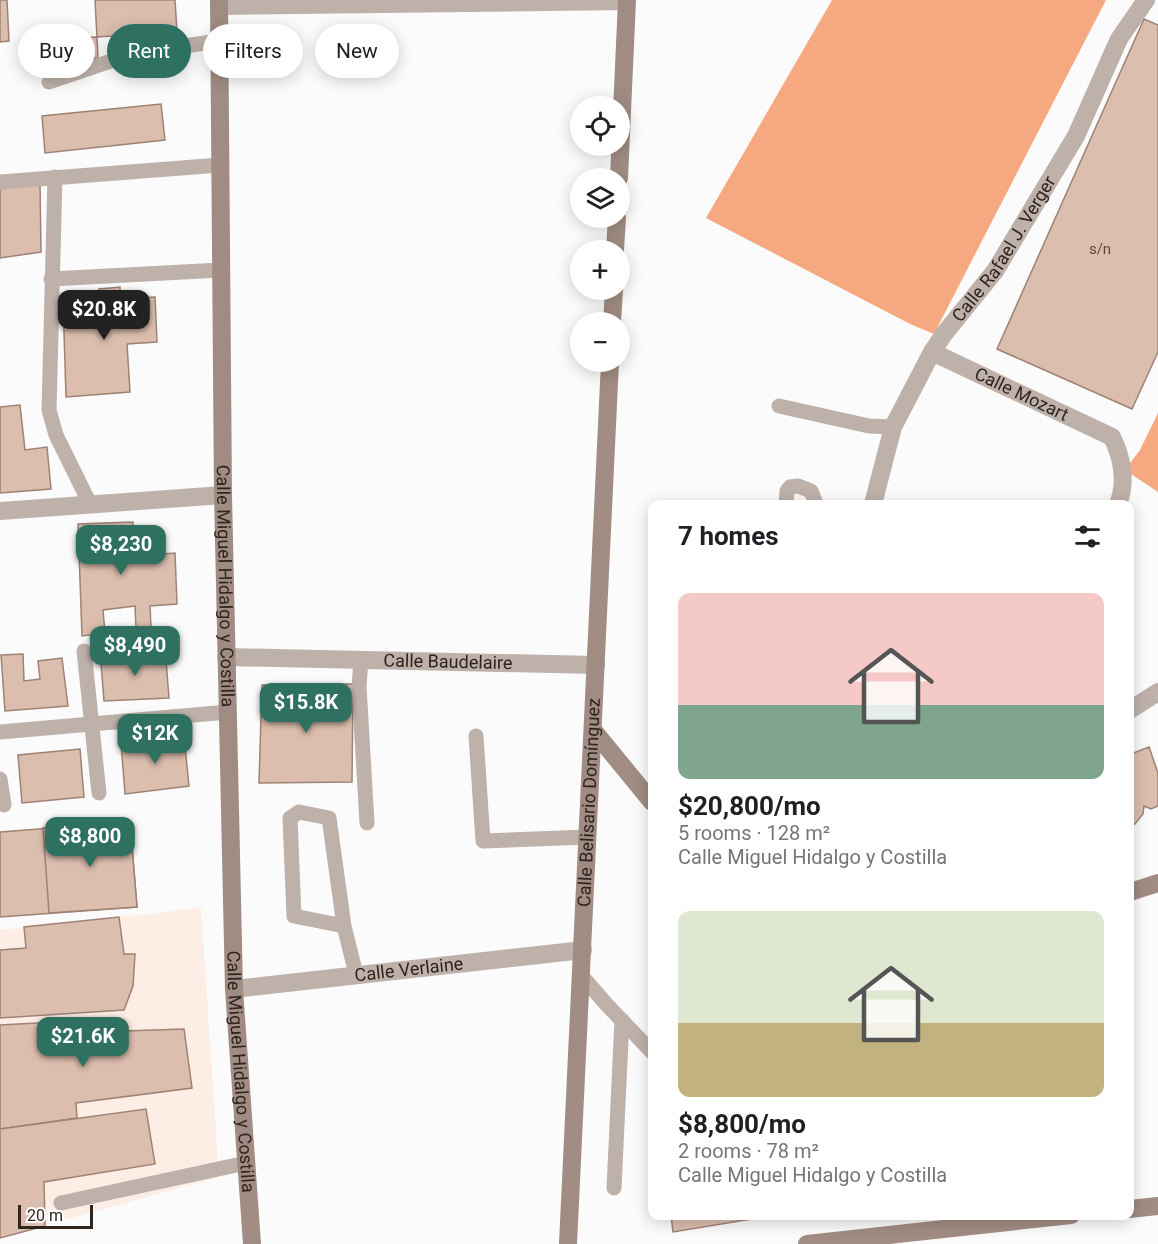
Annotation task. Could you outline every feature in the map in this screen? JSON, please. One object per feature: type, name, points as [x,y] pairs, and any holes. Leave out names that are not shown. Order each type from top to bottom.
[{"type":"street","name":"Calle Rafael J. Verger","points":[[874,500],[893,427],[932,352],[995,271],[1007,252],[1076,136],[1119,39],[1146,0]]},
{"type":"street","points":[[219,3],[627,1],[619,168]]},
{"type":"street","name":"Calle Miguel Hidalgo y Costilla","points":[[219,3],[219,24]]},
{"type":"street","name":"Calle Miguel Hidalgo y Costilla","points":[[219,78],[223,495],[234,989],[252,1244]]},
{"type":"street","name":"Calle Mozart","points":[[932,352],[1112,437],[1119,452],[1122,468],[1123,493],[1120,500]]},
{"type":"street","name":"Calle Belisario Domínguez","points":[[568,1244],[610,372]]},
{"type":"street","points":[[0,511],[223,495]]},
{"type":"street","name":"Calle Baudelaire","points":[[226,657],[596,665]]},
{"type":"street","points":[[1134,707],[1158,692]]},
{"type":"street","points":[[593,730],[648,797]]},
{"type":"street","points":[[1134,891],[1158,883]]},
{"type":"street","name":"Calle Verlaine","points":[[234,989],[583,950]]},
{"type":"street","points":[[1134,1209],[1158,1206]]},
{"type":"street","points":[[807,1244],[1027,1220]]},
{"type":"lane","points":[[48,82],[135,53],[203,43]]},
{"type":"lane","points":[[0,182],[220,165]]},
{"type":"lane","points":[[55,177],[49,410],[56,435],[90,504]]},
{"type":"lane","points":[[51,279],[221,270]]},
{"type":"lane","points":[[779,406],[869,426],[893,427]]},
{"type":"lane","points":[[786,500],[790,487],[798,486],[811,491],[814,500]]},
{"type":"lane","points":[[84,651],[99,793]]},
{"type":"lane","points":[[361,660],[359,686],[368,823]]},
{"type":"lane","points":[[0,732],[228,712]]},
{"type":"lane","points":[[476,736],[483,841],[588,837]]},
{"type":"lane","points":[[0,779],[4,806]]},
{"type":"lane","points":[[344,926],[294,916],[290,818],[299,812],[329,818],[344,926],[356,974]]},
{"type":"lane","points":[[581,975],[648,1048]]},
{"type":"lane","points":[[614,1188],[622,1020]]},
{"type":"lane","points":[[61,1203],[246,1163]]},
{"type":"shaded area","points":[[832,0],[1106,0],[934,334],[910,324],[706,218]]},
{"type":"shaded area","points":[[1158,413],[1158,492],[1125,470],[1140,450]]},
{"type":"shaded area","points":[[201,908],[219,1177],[0,1238],[0,930]]},
{"type":"building","points":[[0,0],[7,0],[9,41],[0,42]]},
{"type":"building","points":[[95,0],[175,0],[176,24],[107,24],[107,36],[97,37]]},
{"type":"building","points":[[1144,19],[1158,25],[1158,352],[1132,409],[997,349]]},
{"type":"building","points":[[95,37],[97,37],[98,58],[95,58]]},
{"type":"building","points":[[161,104],[165,140],[45,153],[42,116]]},
{"type":"building","points":[[40,183],[41,252],[0,258],[0,189]]},
{"type":"building","points":[[120,287],[120,299],[155,297],[157,342],[127,344],[130,392],[66,397],[63,300],[100,298],[99,289]]},
{"type":"building","points":[[20,405],[25,450],[47,447],[51,489],[0,493],[0,407]]},
{"type":"building","points":[[133,522],[134,556],[175,553],[177,604],[150,606],[151,627],[136,628],[135,606],[103,610],[105,633],[82,636],[78,524]]},
{"type":"building","points":[[165,647],[169,698],[104,701],[100,651],[111,650],[112,661],[150,660],[149,649]]},
{"type":"building","points":[[23,654],[24,681],[40,679],[38,661],[62,658],[68,706],[5,711],[1,655]]},
{"type":"building","points":[[353,684],[352,782],[259,783],[262,685]]},
{"type":"building","points":[[184,736],[189,786],[125,794],[121,743]]},
{"type":"building","points":[[1149,747],[1158,773],[1158,806],[1151,809],[1144,806],[1143,814],[1135,824],[1134,753]]},
{"type":"building","points":[[80,749],[84,797],[22,803],[18,755]]},
{"type":"building","points":[[130,822],[137,907],[0,917],[0,832]]},
{"type":"building","points":[[130,822],[137,907],[49,913],[43,828]]},
{"type":"building","points":[[119,917],[124,954],[135,954],[133,986],[124,1010],[0,1018],[0,950],[26,948],[24,927]]},
{"type":"building","points":[[93,1020],[93,1032],[184,1029],[192,1088],[76,1103],[77,1118],[0,1129],[0,1025]]},
{"type":"building","points":[[146,1109],[155,1164],[44,1182],[45,1226],[0,1238],[0,1129]]},
{"type":"building","points":[[672,1220],[746,1220],[673,1232]]}]
